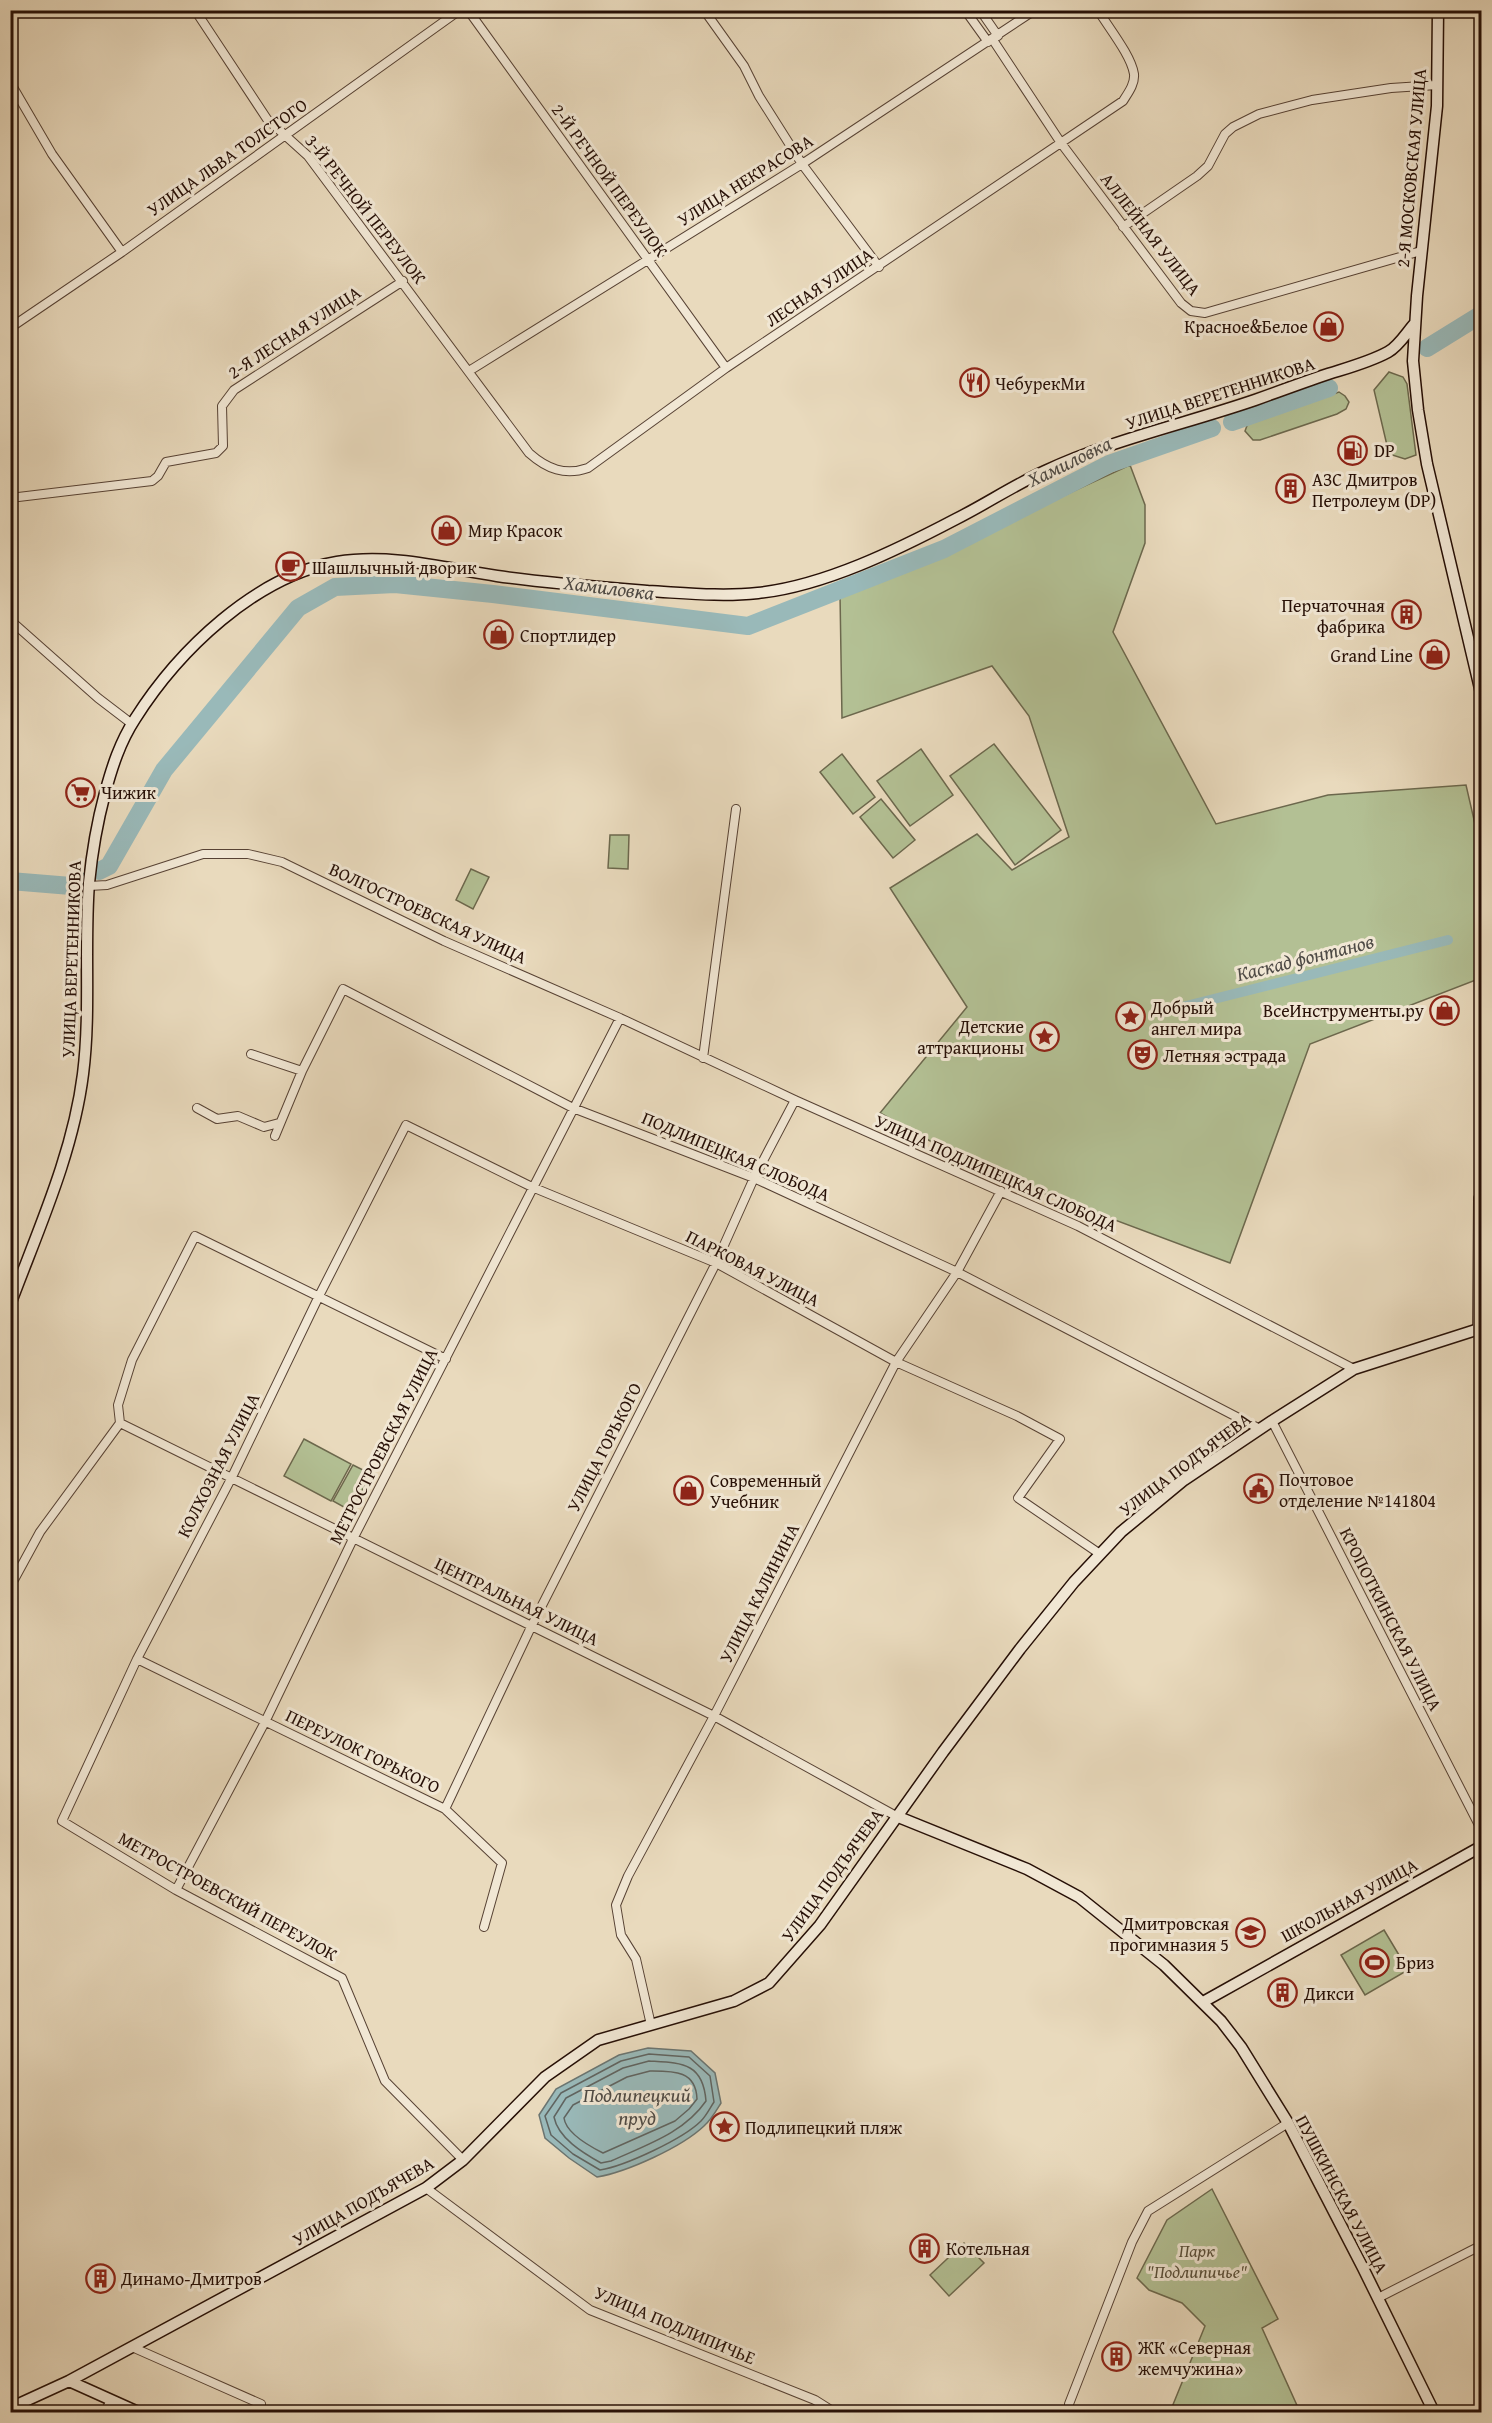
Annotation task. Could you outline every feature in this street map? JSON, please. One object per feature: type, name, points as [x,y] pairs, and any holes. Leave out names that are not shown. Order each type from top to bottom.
[{"type":"main road","name":"2-Я МОСКОВСКАЯ УЛИЦА","points":[[1438,10],[1437,106],[1421,251],[1413,361],[1427,464],[1482,697]]},
{"type":"main road","name":"УЛИЦА ВЕРЕТЕННИКОВА","points":[[10,1305],[62,1164],[83,1073],[89,886],[99,816],[109,776],[118,749],[154,691],[179,660],[239,606],[287,578],[312,568],[336,562],[372,559],[409,561],[504,577],[625,589],[724,596],[765,593],[805,583],[892,550],[959,518],[1008,489],[1068,461],[1351,367],[1392,350],[1415,325]]},
{"type":"main road","name":"УЛИЦА ПОДЪЯЧЕВА","points":[[10,2408],[69,2381],[426,2188],[463,2160],[545,2077],[598,2040],[734,2001],[769,1983],[820,1925],[896,1816],[1020,1649],[1074,1582],[1121,1532],[1184,1480],[1354,1369],[1479,1328]]},
{"type":"main road","name":"ПУШКИНСКАЯ УЛИЦА","points":[[896,1816],[1027,1869],[1079,1897],[1136,1941],[1221,2020],[1241,2047],[1288,2123],[1434,2412]]},
{"type":"main road","name":"ШКОЛЬНАЯ УЛИЦА","points":[[1203,2002],[1482,1846]]},
{"type":"main road","points":[[69,2381],[138,2412]]},
{"type":"street","name":"3-Й РЕЧНОЙ ПЕРЕУЛОК","points":[[195,10],[267,119],[308,156],[469,371]]},
{"type":"street","name":"УЛИЦА ЛЬВА ТОЛСТОГО","points":[[10,328],[286,136],[447,14],[460,10]]},
{"type":"street","name":"2-Й РЕЧНОЙ ПЕРЕУЛОК","points":[[468,10],[726,368]]},
{"type":"street","points":[[704,10],[744,66],[759,96],[802,164],[879,267]]},
{"type":"street","name":"АЛЛЕЙНАЯ УЛИЦА","points":[[965,10],[993,39]]},
{"type":"street","name":"АЛЛЕЙНАЯ УЛИЦА","points":[[980,10],[993,39],[1061,143],[1181,303],[1191,311],[1205,313],[1421,251]]},
{"type":"street","name":"УЛИЦА НЕКРАСОВА","points":[[469,371],[802,164],[1035,10]]},
{"type":"street","name":"ЛЕСНАЯ УЛИЦА","points":[[469,371],[529,453],[541,464],[559,471],[576,472],[588,468],[726,368],[1124,101],[1132,88],[1134,75],[1129,61],[1098,10]]},
{"type":"street","points":[[10,82],[52,154],[122,252]]},
{"type":"street","points":[[1123,228],[1197,176],[1208,166],[1225,134],[1233,126],[1259,114],[1312,100],[1391,87],[1437,85]]},
{"type":"street","name":"2-Я ЛЕСНАЯ УЛИЦА","points":[[10,498],[152,481],[158,477],[166,462],[219,451],[223,446],[222,406],[234,390],[403,281]]},
{"type":"street","points":[[10,620],[98,698],[132,724]]},
{"type":"street","points":[[703,1058],[736,809]]},
{"type":"street","name":"ВОЛГОСТРОЕВСКАЯ УЛИЦА","points":[[89,886],[107,885],[203,854],[248,854],[282,862],[444,940],[620,1018]]},
{"type":"street","name":"ПОДЛИПЕЦКАЯ СЛОБОДА","points":[[275,1136],[302,1071],[344,989],[573,1108],[754,1178],[957,1272],[1260,1429]]},
{"type":"street","name":"УЛИЦА ПОДЛИПЕЦКАЯ СЛОБОДА","points":[[620,1018],[795,1100],[1078,1226],[1354,1369]]},
{"type":"street","name":"МЕТРОСТРОЕВСКАЯ УЛИЦА","points":[[176,1890],[265,1722],[353,1539],[620,1018]]},
{"type":"street","points":[[251,1054],[302,1071]]},
{"type":"street","name":"УЛИЦА ГОРЬКОГО","points":[[445,1809],[531,1627],[716,1263],[754,1178],[795,1100]]},
{"type":"street","points":[[197,1108],[217,1119],[238,1116],[264,1127],[279,1123]]},
{"type":"street","name":"ПАРКОВАЯ УЛИЦА","points":[[406,1125],[532,1187],[716,1263],[896,1362],[1017,1416],[1060,1438],[1018,1498],[1100,1554]]},
{"type":"street","name":"КОЛХОЗНАЯ УЛИЦА","points":[[62,1821],[137,1659],[232,1477],[319,1296],[406,1125]]},
{"type":"street","name":"УЛИЦА КАЛИНИНА","points":[[651,2025],[636,1959],[621,1935],[616,1905],[628,1876],[714,1716],[896,1362],[957,1272],[1000,1191]]},
{"type":"street","points":[[1479,1328],[1478,1198],[1482,1197]]},
{"type":"street","points":[[10,1587],[39,1532],[120,1423],[118,1405],[132,1360],[195,1236],[446,1359]]},
{"type":"street","name":"КРОПОТКИНСКАЯ УЛИЦА","points":[[1272,1421],[1482,1832]]},
{"type":"street","name":"ЦЕНТРАЛЬНАЯ УЛИЦА","points":[[120,1423],[714,1716],[896,1816]]},
{"type":"street","name":"ПЕРЕУЛОК ГОРЬКОГО","points":[[137,1659],[445,1809],[502,1863],[484,1928]]},
{"type":"street","name":"МЕТРОСТРОЕВСКИЙ ПЕРЕУЛОК","points":[[62,1821],[176,1890],[342,1978],[385,2081],[463,2160]]},
{"type":"street","points":[[1069,2412],[1069,2404],[1132,2242],[1148,2211],[1288,2123]]},
{"type":"street","name":"УЛИЦА ПОДЛИПИЧЬЕ","points":[[426,2188],[590,2310],[815,2400],[834,2412]]},
{"type":"street","points":[[1378,2298],[1482,2245]]},
{"type":"street","points":[[132,2347],[261,2404],[257,2412]]},
{"type":"street","points":[[105,2412],[111,2400]]},
{"type":"green space","points":[[1389,372],[1403,377],[1407,384],[1416,455],[1405,459],[1389,454],[1374,390]]},
{"type":"green space","points":[[1339,392],[1349,402],[1346,409],[1337,414],[1260,440],[1253,440],[1245,431],[1248,423]]},
{"type":"green space","points":[[1130,465],[1145,505],[1145,543],[1113,632],[1216,824],[1328,795],[1466,785],[1481,850],[1481,978],[1310,1044],[1230,1263],[984,1171],[880,1113],[967,1007],[890,888],[977,834],[1012,870],[1069,837],[1029,716],[992,666],[842,718],[840,594],[998,526]]},
{"type":"green space","points":[[994,744],[1061,830],[1015,865],[950,776]]},
{"type":"green space","points":[[921,749],[953,795],[910,826],[877,781]]},
{"type":"green space","points":[[842,754],[875,797],[853,814],[820,772]]},
{"type":"green space","points":[[881,799],[915,840],[893,858],[860,817]]},
{"type":"green space","points":[[610,835],[629,835],[628,869],[608,868]]},
{"type":"green space","points":[[471,869],[489,877],[473,909],[456,900]]},
{"type":"green space","points":[[304,1439],[351,1464],[331,1501],[284,1476]]},
{"type":"green space","points":[[353,1465],[371,1474],[351,1511],[333,1501]]},
{"type":"green space","name":"Бриз","points":[[1384,1930],[1408,1970],[1365,1995],[1341,1955]]},
{"type":"green space","name":"Парк \"Подлипичье\"","points":[[1212,2189],[1278,2319],[1262,2328],[1300,2412],[1170,2412],[1205,2326],[1182,2303],[1149,2290],[1137,2278],[1167,2220]]},
{"type":"green space","points":[[964,2243],[984,2263],[949,2296],[930,2275]]},
{"type":"water","name":"Подлипецкий пруд","points":[[648,2048],[691,2051],[715,2073],[721,2103],[707,2124],[682,2142],[638,2164],[597,2177],[545,2138],[539,2115],[556,2089],[619,2055]]},
{"type":"waterway","name":"Хамиловка","points":[[1427,348],[1482,314]]},
{"type":"waterway","name":"Хамиловка","points":[[1232,422],[1329,388]]},
{"type":"waterway","name":"Хамиловка","points":[[99,871],[109,866],[164,770],[298,608],[335,587],[395,584],[748,626],[944,549],[1109,464],[1212,428]]},
{"type":"waterway","name":"Хамиловка","points":[[10,881],[71,886],[81,881]]},
{"type":"waterway","name":"Каскад фонтанов","points":[[1170,1010],[1448,940]]},
{"type":"place","name":"Красное&Белое","points":[[1329,326]]},
{"type":"place","name":"ЧебурекМи","points":[[974,383]]},
{"type":"place","name":"DP","points":[[1353,450]]},
{"type":"place","name":"АЗС Дмитров Петролеум (DP)","points":[[1291,489]]},
{"type":"place","name":"Мир Красок","points":[[447,530]]},
{"type":"place","name":"Шашлычный дворик","points":[[291,567]]},
{"type":"place","name":"Перчаточная фабрика","points":[[1406,615]]},
{"type":"place","name":"Спортлидер","points":[[499,635]]},
{"type":"place","name":"Grand Line","points":[[1434,655]]},
{"type":"place","name":"Чижик","points":[[80,792]]},
{"type":"place","name":"ВсеИнструменты.ру","points":[[1445,1010]]},
{"type":"place","name":"Добрый ангел мира","points":[[1130,1017]]},
{"type":"place","name":"Детские аттракционы","points":[[1045,1036]]},
{"type":"place","name":"Летняя эстрада","points":[[1142,1055]]},
{"type":"place","name":"Почтовое отделение №141804","points":[[1258,1489]]},
{"type":"place","name":"Современный Учебник","points":[[689,1490]]},
{"type":"place","name":"Дмитровская прогимназия 5","points":[[1250,1933]]},
{"type":"place","name":"Бриз","points":[[1375,1962]]},
{"type":"place","name":"Дикси","points":[[1283,1993]]},
{"type":"place","name":"Подлипецкий пляж","points":[[724,2127]]},
{"type":"place","name":"Котельная","points":[[925,2248]]},
{"type":"place","name":"Динамо-Дмитров","points":[[100,2278]]},
{"type":"place","name":"ЖК «Северная жемчужина»","points":[[1117,2357]]}]
